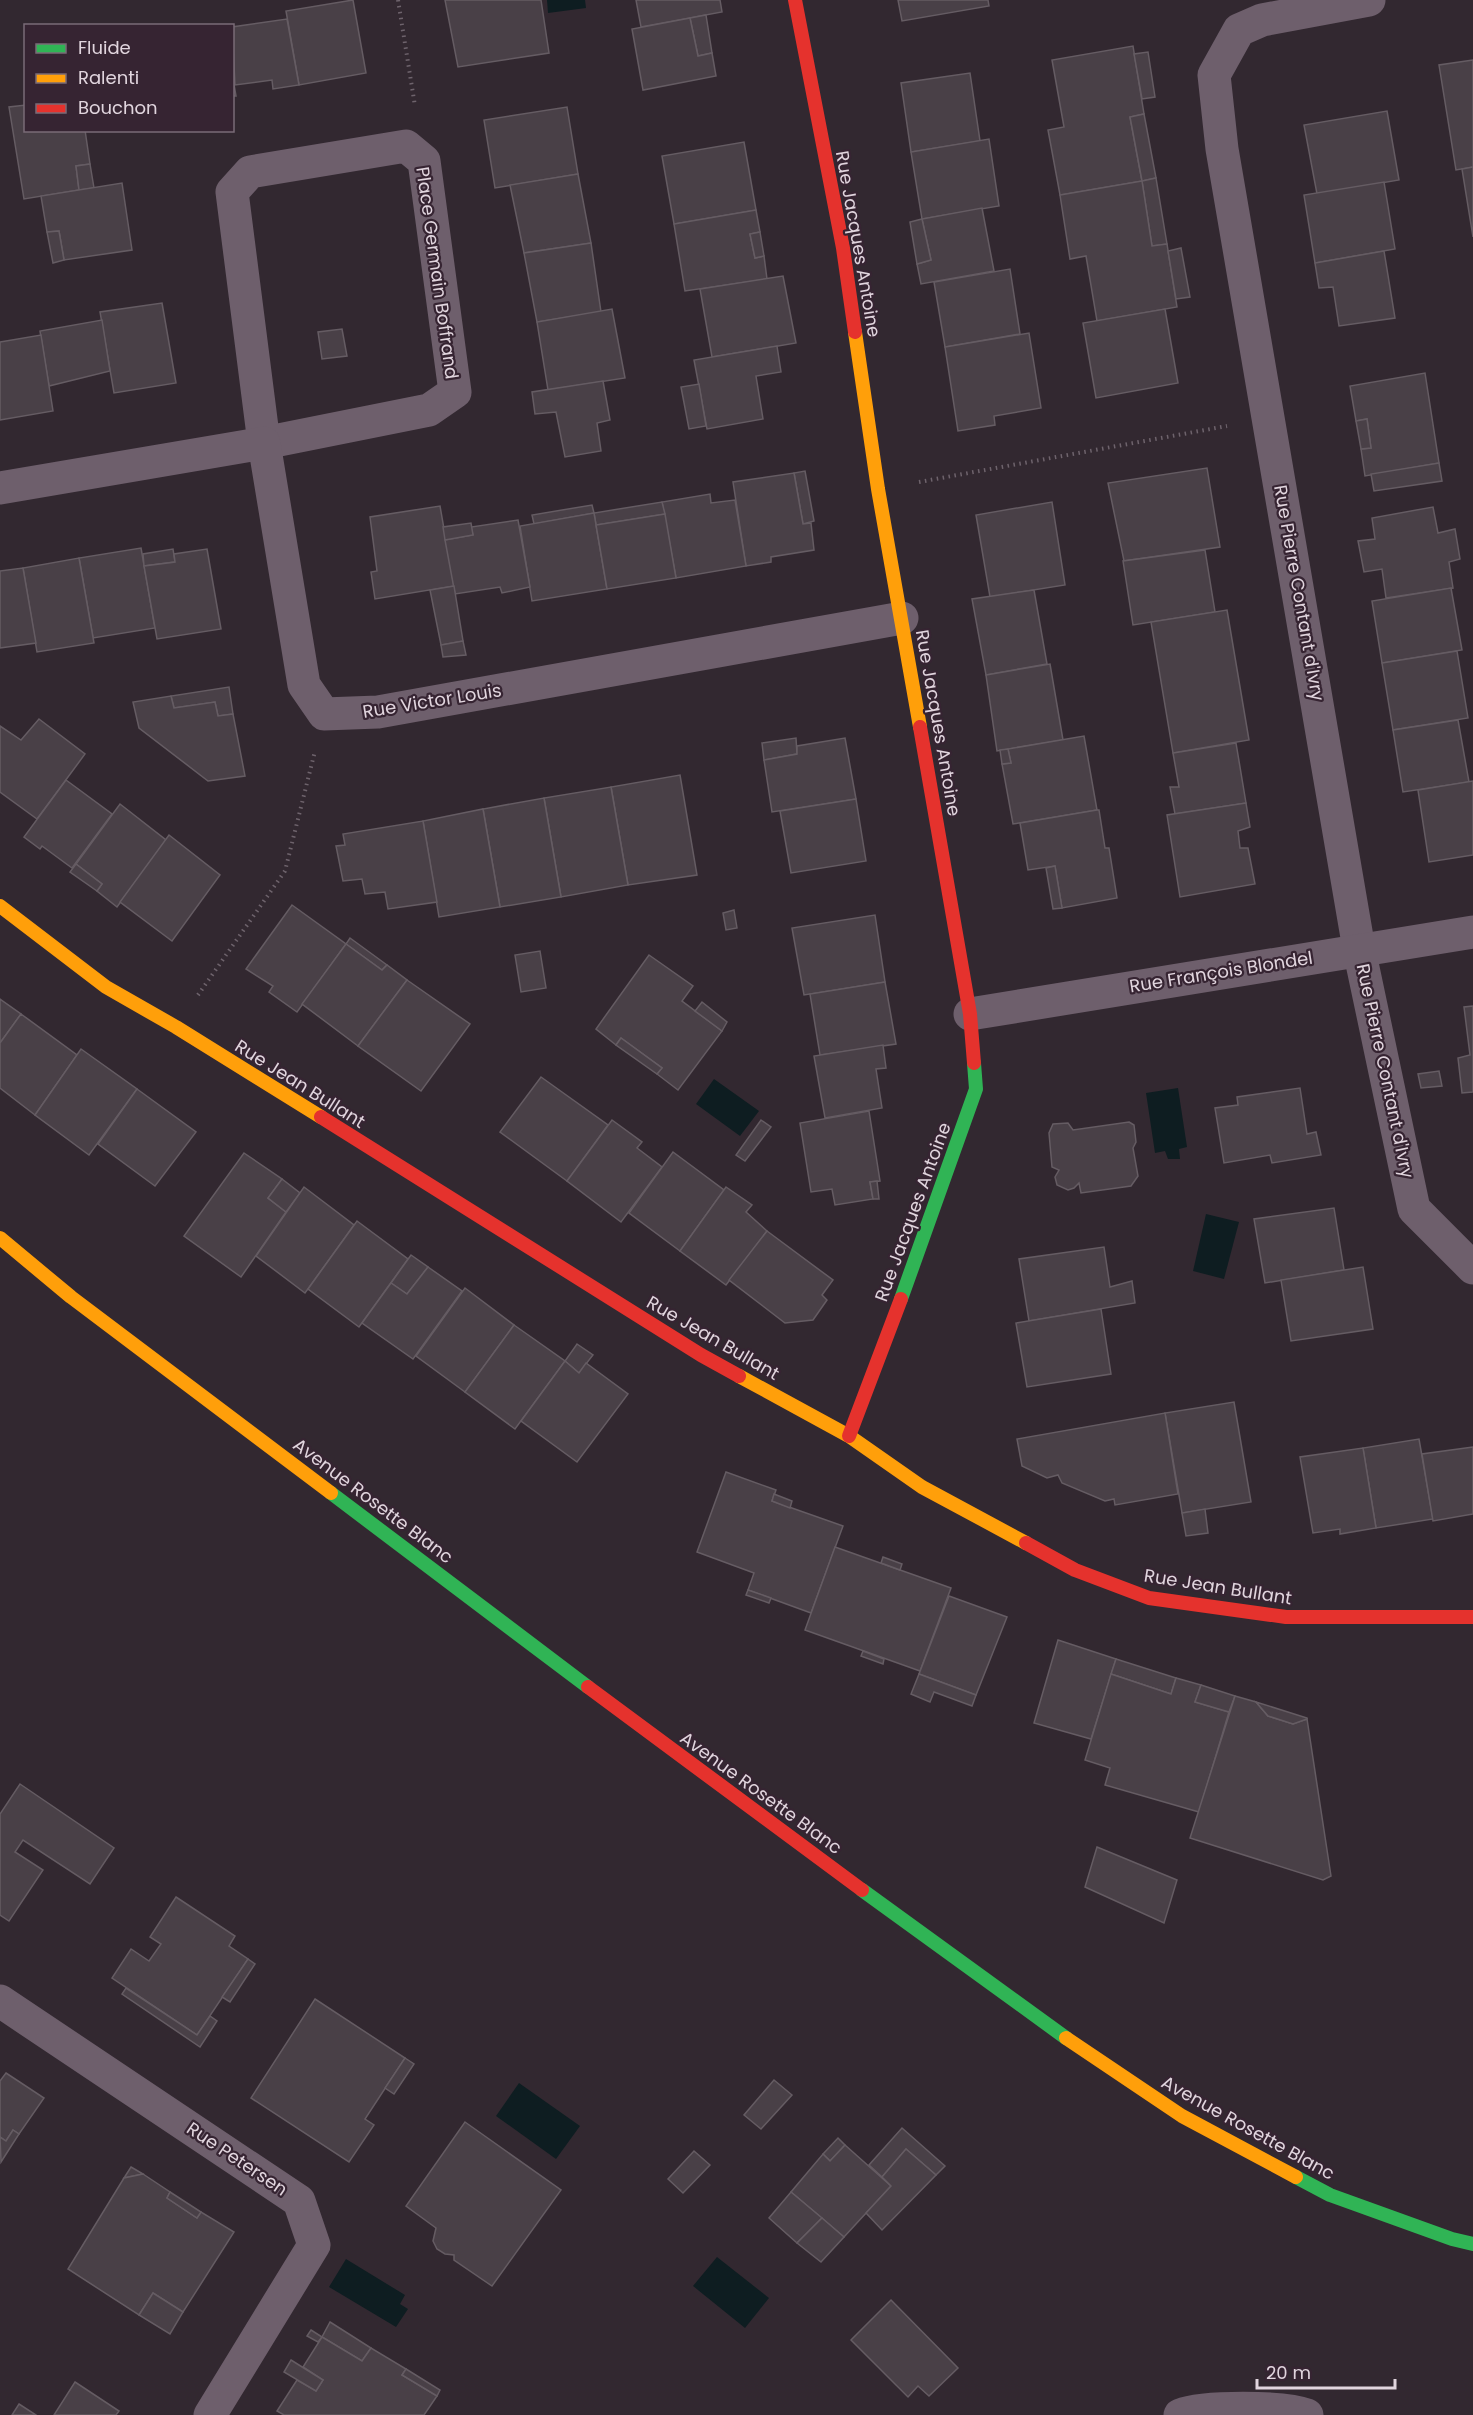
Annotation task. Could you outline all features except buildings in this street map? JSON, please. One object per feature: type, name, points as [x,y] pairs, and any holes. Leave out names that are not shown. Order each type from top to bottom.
[{"type":"street","name":"Rue Jacques Antoine","points":[[795,0],[843,248],[878,489],[970,1014],[976,1089],[878,1363],[849,1436]]},
{"type":"street","name":"Rue Pierre Contant d'Ivry","points":[[1370,0],[1262,20],[1239,30],[1214,75],[1222,149],[1359,949],[1414,1209],[1473,1268]]},
{"type":"street","name":"Place Germain Boffrand","points":[[406,146],[424,161],[455,393],[429,410],[264,443],[232,192],[250,172],[406,146]]},
{"type":"street","points":[[0,488],[264,443],[304,685],[324,714]]},
{"type":"street","name":"Rue Victor Louis","points":[[324,714],[378,712],[902,618]]},
{"type":"street","name":"Rue Jean Bullant","points":[[0,906],[106,987],[176,1028],[701,1355],[849,1436],[922,1487],[1075,1570],[1149,1598],[1286,1617],[1473,1617]]},
{"type":"street","name":"Rue François Blondel","points":[[970,1014],[1473,932]]},
{"type":"street","name":"Avenue Rosette Blanc","points":[[0,1238],[71,1297],[726,1791],[1065,2038],[1182,2116],[1330,2195],[1452,2239],[1473,2244]]},
{"type":"street","name":"Avenue Rosette Blanc","points":[[10,1264],[71,1297]]},
{"type":"street","name":"Rue Petersen","points":[[0,2001],[299,2201],[314,2245],[210,2415]]},
{"type":"street","points":[[1180,2415],[1256,2407],[1307,2415]]},
{"type":"path","points":[[398,0],[424,161]]},
{"type":"path","points":[[878,489],[1269,418]]},
{"type":"path","points":[[176,1028],[285,871],[324,714]]},
{"type":"shaded area","points":[[547,0],[585,0],[586,8],[548,13]]},
{"type":"shaded area","points":[[714,1079],[759,1111],[740,1136],[696,1104]]},
{"type":"shaded area","points":[[1178,1088],[1187,1147],[1179,1149],[1180,1159],[1168,1159],[1165,1151],[1155,1153],[1146,1093]]},
{"type":"shaded area","points":[[1206,1214],[1239,1222],[1224,1279],[1193,1271]]},
{"type":"shaded area","points":[[519,2083],[580,2126],[556,2159],[496,2116]]},
{"type":"shaded area","points":[[717,2257],[769,2298],[745,2328],[693,2286]]},
{"type":"shaded area","points":[[346,2259],[405,2295],[400,2304],[408,2309],[396,2327],[329,2287]]},
{"type":"traffic: fast","points":[[901,1299],[976,1089],[974,1063]]},
{"type":"traffic: fast","points":[[331,1493],[588,1687]]},
{"type":"traffic: fast","points":[[862,1890],[1066,2038]]},
{"type":"traffic: fast","points":[[1296,2177],[1330,2195],[1452,2239],[1473,2244]]},
{"type":"traffic: slow","points":[[855,332],[878,489],[920,727]]},
{"type":"traffic: slow","points":[[0,906],[106,987],[176,1027],[321,1117]]},
{"type":"traffic: slow","points":[[0,1238],[71,1297],[331,1493]]},
{"type":"traffic: slow","points":[[739,1376],[849,1436],[922,1487],[1026,1543]]},
{"type":"traffic: slow","points":[[1066,2038],[1182,2116],[1296,2177]]},
{"type":"traffic: jam","points":[[795,0],[843,248],[855,332]]},
{"type":"traffic: jam","points":[[920,727],[970,1014],[974,1063]]},
{"type":"traffic: jam","points":[[321,1117],[701,1355],[739,1376]]},
{"type":"traffic: jam","points":[[849,1436],[901,1299]]},
{"type":"traffic: jam","points":[[1026,1543],[1075,1570],[1149,1598],[1286,1617],[1473,1617]]},
{"type":"traffic: jam","points":[[588,1687],[862,1890]]}]
